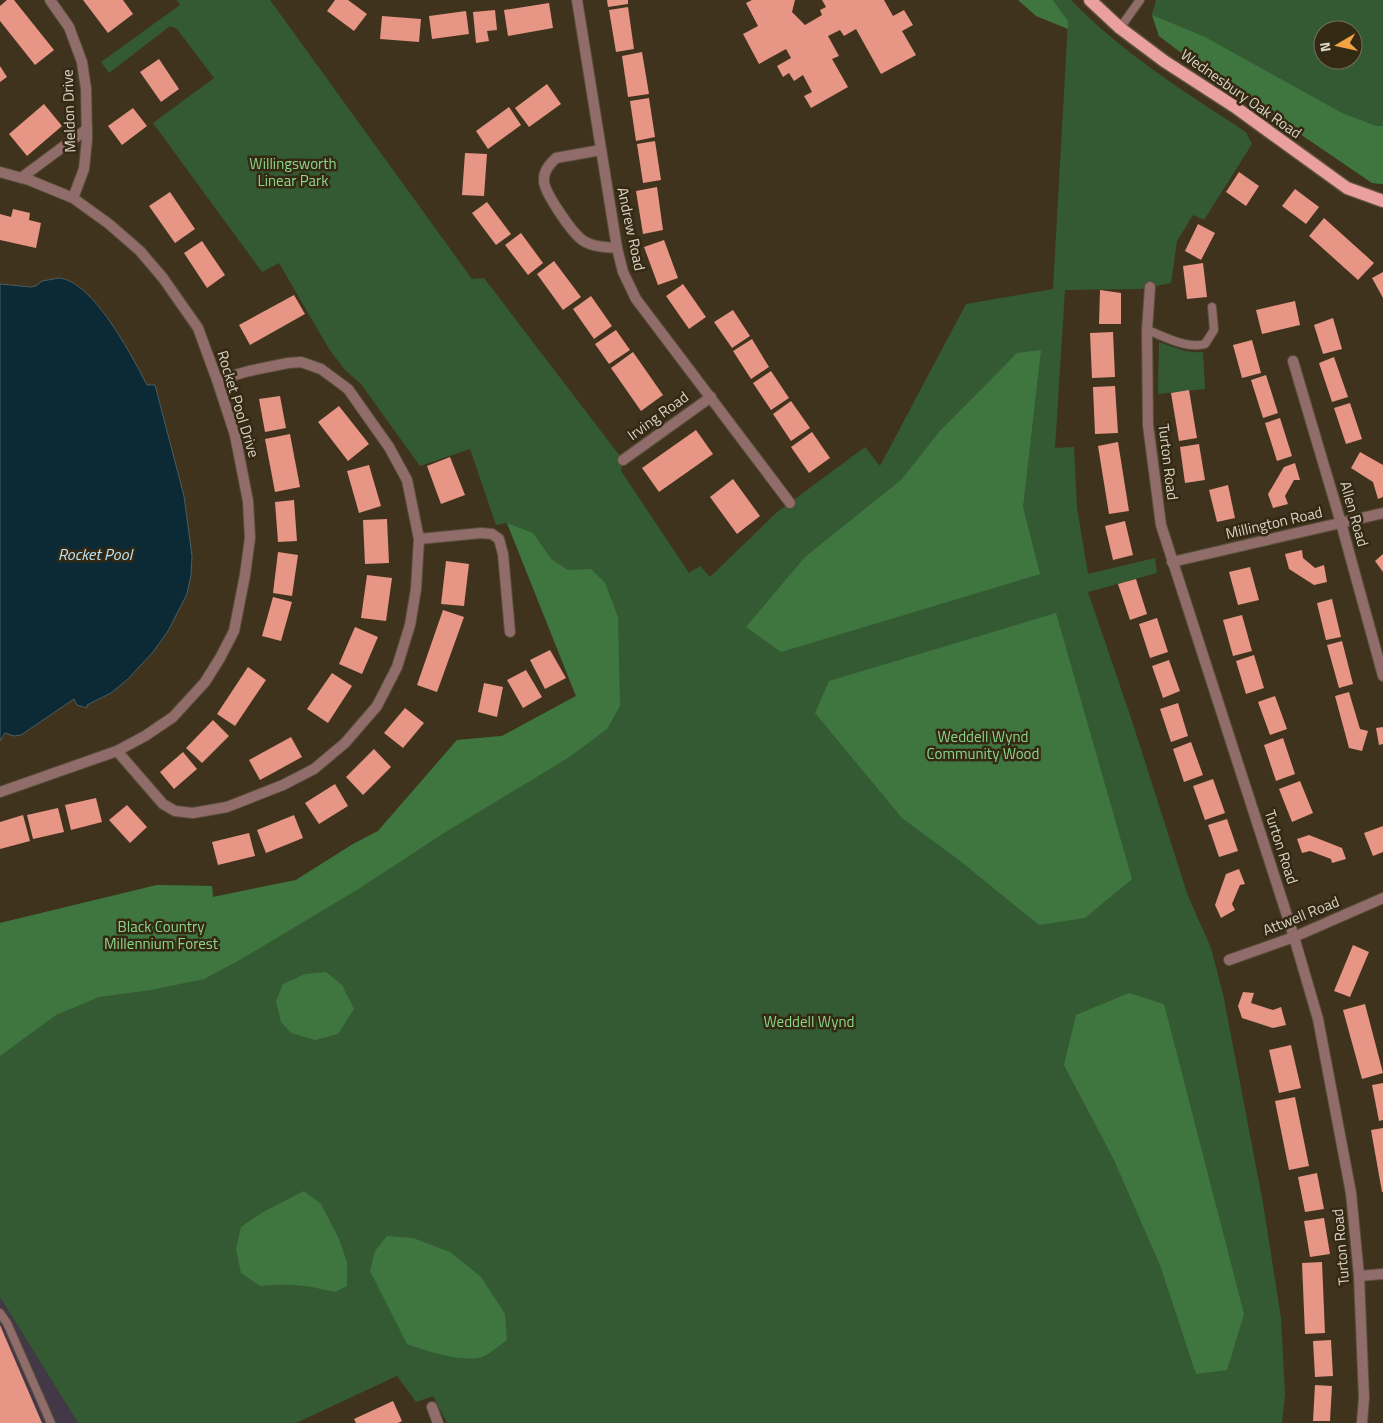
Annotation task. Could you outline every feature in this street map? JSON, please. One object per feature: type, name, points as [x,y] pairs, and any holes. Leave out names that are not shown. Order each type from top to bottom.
[{"type":"main road","name":"Wednesbury Oak Road","points":[[1090,0],[1120,28],[1164,61],[1236,107],[1347,188],[1383,201]]},
{"type":"street","name":"Meldon Drive","points":[[50,0],[69,26],[82,62],[86,89],[87,129],[84,169],[73,198]]},
{"type":"street","name":"Andrew Road","points":[[578,0],[600,150],[623,272],[636,299],[790,503]]},
{"type":"street","points":[[21,178],[87,129]]},
{"type":"street","points":[[600,150],[556,158],[546,169],[544,181],[548,196],[581,239],[593,245],[618,248]]},
{"type":"street","name":"Rocket Pool Drive","points":[[0,172],[73,198],[110,224],[140,251],[163,278],[198,328],[235,435],[248,500],[250,538],[234,631],[205,682],[174,718],[146,736],[117,751],[0,792]]},
{"type":"street","name":"Turton Road","points":[[1150,287],[1147,330],[1148,425],[1161,524],[1294,937],[1318,1019],[1351,1193],[1359,1276],[1364,1398],[1362,1423]]},
{"type":"street","name":"Allen Road","points":[[1293,361],[1341,523],[1383,676]]},
{"type":"street","points":[[117,751],[163,804],[175,810],[193,813],[227,807],[283,786],[314,769],[345,743],[377,706],[397,667],[410,625],[416,589],[419,539],[407,480],[389,447],[348,389],[321,369],[302,362],[249,371],[217,380]]},
{"type":"street","name":"Irving Road","points":[[623,460],[710,396]]},
{"type":"street","name":"Millington Road","points":[[1172,562],[1383,513]]},
{"type":"street","points":[[419,539],[481,532],[492,534],[499,539],[503,554],[510,632]]},
{"type":"street","name":"Attwell Road","points":[[1229,960],[1294,937],[1383,898]]},
{"type":"street","points":[[1359,1276],[1383,1274]]},
{"type":"street","points":[[432,1407],[438,1423]]},
{"type":"lane","points":[[1120,28],[1140,0]]},
{"type":"lane","points":[[1147,330],[1185,345],[1195,347],[1205,344],[1214,330],[1212,307]]},
{"type":"lane","points":[[0,1313],[7,1323],[51,1423]]},
{"type":"shaded area","points":[[0,1297],[78,1423],[0,1423]]},
{"type":"green space","name":"Weddell Wynd","points":[[177,0],[270,0],[472,279],[484,278],[623,460],[621,471],[689,573],[700,566],[710,577],[776,513],[865,447],[880,466],[966,304],[1053,289],[1068,21],[1053,0],[1071,0],[1133,55],[1177,87],[1246,132],[1252,144],[1204,220],[1193,215],[1177,241],[1171,283],[1141,289],[1065,290],[1055,448],[1074,447],[1077,508],[1088,574],[1155,558],[1157,573],[1088,592],[1188,896],[1211,948],[1223,994],[1263,1203],[1281,1318],[1285,1394],[1282,1423],[447,1423],[433,1396],[416,1402],[397,1376],[296,1423],[78,1423],[0,1297],[0,923],[157,885],[212,886],[213,897],[296,880],[353,844],[378,831],[457,740],[502,736],[576,696],[507,523],[496,525],[470,449],[420,466],[361,384],[345,370],[329,349],[279,263],[262,272],[153,123],[214,78],[177,29],[170,26],[109,73],[101,62],[180,5]]},
{"type":"green space","points":[[1018,0],[1053,0],[1068,21],[1068,29],[1036,16]]},
{"type":"green space","points":[[1156,0],[1383,0],[1383,184],[1372,183],[1159,36],[1152,15]]},
{"type":"green space","points":[[1152,15],[1205,37],[1342,113],[1376,126],[1383,126],[1383,184],[1372,183],[1184,55],[1159,36]]},
{"type":"green space","points":[[1159,342],[1186,351],[1203,352],[1205,389],[1158,394]]},
{"type":"green space","points":[[1041,350],[1023,507],[1040,574],[781,652],[746,627],[805,557],[901,480],[940,431],[1017,353]]},
{"type":"green space","name":"Black Country Millennium Forest","points":[[507,523],[533,533],[551,559],[568,570],[591,569],[605,583],[618,617],[620,706],[607,729],[568,758],[444,833],[360,888],[238,961],[204,979],[151,990],[99,997],[56,1015],[0,1056],[0,923],[157,885],[212,886],[213,897],[296,880],[353,844],[378,831],[457,740],[502,736],[576,696]]},
{"type":"green space","name":"Weddell Wynd Community Wood","points":[[1056,613],[1132,879],[1085,918],[1039,925],[959,860],[902,818],[815,713],[829,681]]},
{"type":"green space","points":[[326,972],[342,985],[354,1009],[338,1034],[315,1040],[291,1033],[281,1022],[276,1001],[283,984],[305,974]]},
{"type":"green space","points":[[1129,993],[1164,1004],[1244,1314],[1227,1370],[1196,1374],[1160,1265],[1114,1160],[1064,1065],[1076,1015]]},
{"type":"green space","points":[[304,1191],[321,1204],[339,1239],[347,1262],[347,1286],[335,1292],[298,1285],[260,1286],[241,1273],[236,1249],[241,1227],[263,1212]]},
{"type":"green space","points":[[387,1236],[413,1238],[450,1252],[481,1277],[505,1314],[507,1340],[484,1356],[476,1358],[446,1356],[407,1344],[370,1271],[375,1251]]},
{"type":"water","name":"Rocket Pool","points":[[59,278],[72,282],[98,306],[122,339],[147,385],[155,385],[184,496],[192,556],[191,575],[187,594],[168,631],[153,652],[128,679],[111,693],[87,705],[87,708],[77,705],[74,699],[21,735],[14,736],[5,733],[0,741],[0,284],[31,287],[36,286],[42,281]]},
{"type":"building","points":[[7,0],[14,0],[54,50],[35,65],[0,21],[0,6]]},
{"type":"building","points":[[83,0],[123,0],[133,14],[108,33]]},
{"type":"building","points":[[335,0],[348,0],[367,14],[354,31],[327,11]]},
{"type":"building","points":[[607,0],[628,0],[628,4],[608,7]]},
{"type":"building","points":[[752,0],[795,0],[792,12],[805,25],[822,15],[820,10],[826,7],[822,0],[884,0],[893,16],[904,10],[913,25],[902,31],[916,55],[881,74],[856,29],[844,36],[840,30],[828,36],[839,56],[832,59],[848,87],[811,108],[804,96],[812,92],[803,75],[794,81],[789,73],[783,77],[777,66],[791,58],[786,49],[759,64],[743,34],[758,26],[746,3]]},
{"type":"building","points":[[549,3],[553,28],[508,36],[504,10]]},
{"type":"building","points":[[628,7],[634,49],[616,52],[609,10]]},
{"type":"building","points":[[495,10],[497,30],[487,31],[489,41],[476,43],[473,12]]},
{"type":"building","points":[[466,11],[469,34],[432,39],[429,16]]},
{"type":"building","points":[[382,16],[421,19],[419,42],[380,39]]},
{"type":"building","points":[[642,52],[649,94],[628,97],[622,56]]},
{"type":"building","points":[[159,59],[179,89],[161,102],[140,72]]},
{"type":"building","points":[[0,66],[7,77],[0,82]]},
{"type":"building","points":[[547,84],[561,104],[529,127],[515,108]]},
{"type":"building","points":[[649,98],[655,137],[636,141],[630,101]]},
{"type":"building","points":[[44,104],[62,126],[27,156],[9,134]]},
{"type":"building","points":[[509,107],[521,125],[488,149],[476,131]]},
{"type":"building","points":[[133,108],[147,126],[122,145],[108,126]]},
{"type":"building","points":[[655,141],[661,180],[643,183],[637,144]]},
{"type":"building","points":[[465,153],[487,154],[484,196],[462,195]]},
{"type":"building","points":[[1239,172],[1259,186],[1246,206],[1226,192]]},
{"type":"building","points":[[657,187],[663,230],[643,234],[636,191]]},
{"type":"building","points":[[1295,189],[1319,207],[1306,224],[1282,206]]},
{"type":"building","points":[[170,192],[195,229],[175,243],[149,206]]},
{"type":"building","points":[[487,202],[511,234],[496,245],[472,213]]},
{"type":"building","points":[[13,209],[30,213],[29,220],[41,223],[36,248],[0,240],[0,214],[11,217]]},
{"type":"building","points":[[1324,218],[1374,263],[1358,280],[1309,236]]},
{"type":"building","points":[[1198,224],[1215,233],[1201,260],[1185,251]]},
{"type":"building","points":[[521,233],[543,263],[528,275],[505,245]]},
{"type":"building","points":[[664,240],[678,278],[658,285],[644,247]]},
{"type":"building","points":[[202,241],[225,275],[207,288],[184,253]]},
{"type":"building","points":[[554,261],[581,297],[563,310],[537,274]]},
{"type":"building","points":[[1203,263],[1207,297],[1187,299],[1183,266]]},
{"type":"building","points":[[1383,272],[1383,298],[1372,278]]},
{"type":"building","points":[[683,284],[706,317],[689,329],[666,296]]},
{"type":"building","points":[[1100,290],[1121,293],[1121,324],[1099,324]]},
{"type":"building","points":[[294,295],[305,314],[250,345],[239,325]]},
{"type":"building","points":[[591,296],[612,326],[594,339],[573,309]]},
{"type":"building","points":[[1295,301],[1300,325],[1262,334],[1256,310]]},
{"type":"building","points":[[733,310],[750,336],[732,348],[714,322]]},
{"type":"building","points":[[1333,318],[1342,349],[1323,354],[1314,325]]},
{"type":"building","points":[[616,330],[630,350],[609,364],[595,344]]},
{"type":"building","points":[[1113,332],[1115,377],[1092,378],[1090,333]]},
{"type":"building","points":[[752,339],[769,367],[751,379],[733,351]]},
{"type":"building","points":[[1252,340],[1261,373],[1242,378],[1233,345]]},
{"type":"building","points":[[633,352],[663,395],[641,411],[611,368]]},
{"type":"building","points":[[1334,357],[1348,397],[1332,402],[1319,363]]},
{"type":"building","points":[[771,371],[789,398],[771,410],[753,383]]},
{"type":"building","points":[[1266,375],[1278,413],[1263,418],[1251,380]]},
{"type":"building","points":[[1115,386],[1118,433],[1095,434],[1093,387]]},
{"type":"building","points":[[1189,390],[1197,438],[1179,441],[1171,393]]},
{"type":"building","points":[[280,396],[286,428],[265,432],[259,399]]},
{"type":"building","points":[[791,401],[810,428],[791,441],[773,414]]},
{"type":"building","points":[[1350,403],[1362,439],[1346,444],[1334,408]]},
{"type":"building","points":[[339,406],[369,444],[348,461],[318,422]]},
{"type":"building","points":[[1280,418],[1292,456],[1277,461],[1265,423]]},
{"type":"building","points":[[696,430],[713,454],[659,492],[642,468]]},
{"type":"building","points":[[812,432],[830,458],[809,473],[791,447]]},
{"type":"building","points":[[290,434],[300,487],[275,492],[265,439]]},
{"type":"building","points":[[1118,442],[1129,511],[1109,514],[1098,446]]},
{"type":"building","points":[[1199,444],[1205,480],[1185,483],[1180,447]]},
{"type":"building","points":[[1360,452],[1383,465],[1383,497],[1378,499],[1373,482],[1351,468]]},
{"type":"building","points":[[450,457],[465,495],[441,504],[427,466]]},
{"type":"building","points":[[1295,463],[1300,480],[1294,480],[1285,496],[1288,504],[1273,508],[1268,494],[1284,467]]},
{"type":"building","points":[[369,465],[381,506],[359,513],[347,471]]},
{"type":"building","points":[[733,479],[760,516],[737,534],[710,497]]},
{"type":"building","points":[[1228,485],[1235,518],[1217,522],[1209,490]]},
{"type":"building","points":[[294,500],[297,541],[278,542],[275,502]]},
{"type":"building","points":[[387,519],[389,563],[365,564],[363,520]]},
{"type":"building","points":[[1125,521],[1133,555],[1113,560],[1105,526]]},
{"type":"building","points":[[1302,550],[1303,558],[1315,568],[1324,565],[1327,582],[1314,585],[1289,569],[1285,554]]},
{"type":"building","points":[[278,552],[298,555],[292,596],[273,593]]},
{"type":"building","points":[[1383,554],[1383,572],[1375,561]]},
{"type":"building","points":[[446,561],[469,564],[464,606],[441,604]]},
{"type":"building","points":[[1250,567],[1259,600],[1238,605],[1229,572]]},
{"type":"building","points":[[367,575],[392,578],[386,621],[361,618]]},
{"type":"building","points":[[1136,579],[1147,614],[1130,620],[1118,584]]},
{"type":"building","points":[[273,597],[292,602],[281,641],[262,636]]},
{"type":"building","points":[[1332,599],[1341,637],[1326,640],[1317,603]]},
{"type":"building","points":[[443,610],[464,617],[437,692],[417,685]]},
{"type":"building","points":[[1242,615],[1252,651],[1233,656],[1223,620]]},
{"type":"building","points":[[1157,618],[1168,652],[1150,658],[1139,624]]},
{"type":"building","points":[[355,627],[378,637],[362,674],[339,664]]},
{"type":"building","points":[[1342,641],[1353,684],[1339,688],[1327,645]]},
{"type":"building","points":[[550,650],[566,678],[545,689],[530,660]]},
{"type":"building","points":[[1254,655],[1264,688],[1246,694],[1236,661]]},
{"type":"building","points":[[1169,660],[1180,691],[1163,698],[1152,666]]},
{"type":"building","points":[[248,667],[266,680],[235,726],[217,714]]},
{"type":"building","points":[[526,670],[542,697],[523,708],[507,680]]},
{"type":"building","points":[[332,673],[352,686],[328,723],[307,709]]},
{"type":"building","points":[[484,683],[503,687],[497,717],[478,712]]},
{"type":"building","points":[[1349,692],[1360,729],[1368,731],[1362,751],[1349,748],[1335,696]]},
{"type":"building","points":[[1275,696],[1287,729],[1270,735],[1258,702]]},
{"type":"building","points":[[1178,703],[1188,736],[1171,742],[1160,709]]},
{"type":"building","points":[[405,708],[424,723],[403,748],[384,733]]},
{"type":"building","points":[[213,720],[229,736],[202,763],[186,748]]},
{"type":"building","points":[[1383,727],[1383,744],[1379,745],[1376,728]]},
{"type":"building","points":[[291,737],[302,757],[260,780],[249,760]]},
{"type":"building","points":[[1283,738],[1295,774],[1276,781],[1264,745]]},
{"type":"building","points":[[1191,742],[1203,775],[1184,782],[1173,749]]},
{"type":"building","points":[[374,749],[391,767],[363,795],[346,777]]},
{"type":"building","points":[[183,752],[197,769],[174,789],[160,772]]},
{"type":"building","points":[[1213,779],[1225,813],[1205,820],[1193,786]]},
{"type":"building","points":[[1300,781],[1313,813],[1292,822],[1279,789]]},
{"type":"building","points":[[335,784],[348,806],[319,824],[305,803]]},
{"type":"building","points":[[96,798],[102,822],[71,830],[65,805]]},
{"type":"building","points":[[127,805],[147,827],[130,843],[109,820]]},
{"type":"building","points":[[58,808],[64,832],[33,839],[27,815]]},
{"type":"building","points":[[23,815],[30,841],[0,849],[0,822]]},
{"type":"building","points":[[294,815],[303,838],[266,853],[257,830]]},
{"type":"building","points":[[1227,819],[1238,851],[1219,857],[1208,825]]},
{"type":"building","points":[[1383,826],[1383,852],[1373,856],[1364,833]]},
{"type":"building","points":[[249,833],[255,856],[218,865],[212,842]]},
{"type":"building","points":[[1309,835],[1342,848],[1346,859],[1332,863],[1331,859],[1310,851],[1302,853],[1297,839]]},
{"type":"building","points":[[1239,869],[1245,884],[1240,885],[1232,904],[1235,910],[1221,918],[1215,905],[1226,874]]},
{"type":"building","points":[[1353,945],[1369,952],[1350,997],[1334,991]]},
{"type":"building","points":[[1243,992],[1254,993],[1251,1003],[1273,1010],[1281,1007],[1286,1025],[1273,1028],[1242,1018],[1238,1006]]},
{"type":"building","points":[[1365,1004],[1383,1073],[1362,1079],[1343,1010]]},
{"type":"building","points":[[1291,1045],[1301,1088],[1279,1093],[1269,1050]]},
{"type":"building","points":[[1383,1083],[1383,1120],[1379,1121],[1372,1085]]},
{"type":"building","points":[[1295,1097],[1309,1166],[1289,1170],[1275,1101]]},
{"type":"building","points":[[1383,1128],[1383,1192],[1382,1192],[1371,1130]]},
{"type":"building","points":[[1317,1173],[1324,1209],[1305,1212],[1298,1177]]},
{"type":"building","points":[[1324,1218],[1330,1254],[1310,1257],[1304,1221]]},
{"type":"building","points":[[1322,1262],[1325,1333],[1305,1334],[1302,1263]]},
{"type":"building","points":[[0,1325],[42,1423],[0,1423]]},
{"type":"building","points":[[1331,1340],[1333,1376],[1315,1377],[1313,1341]]},
{"type":"building","points":[[1315,1385],[1332,1386],[1330,1421],[1313,1421]]},
{"type":"building","points":[[393,1401],[402,1421],[398,1423],[356,1423],[354,1419]]},
{"type":"park label","name":"Willingsworth Linear Park","points":[[293,172]]}]
